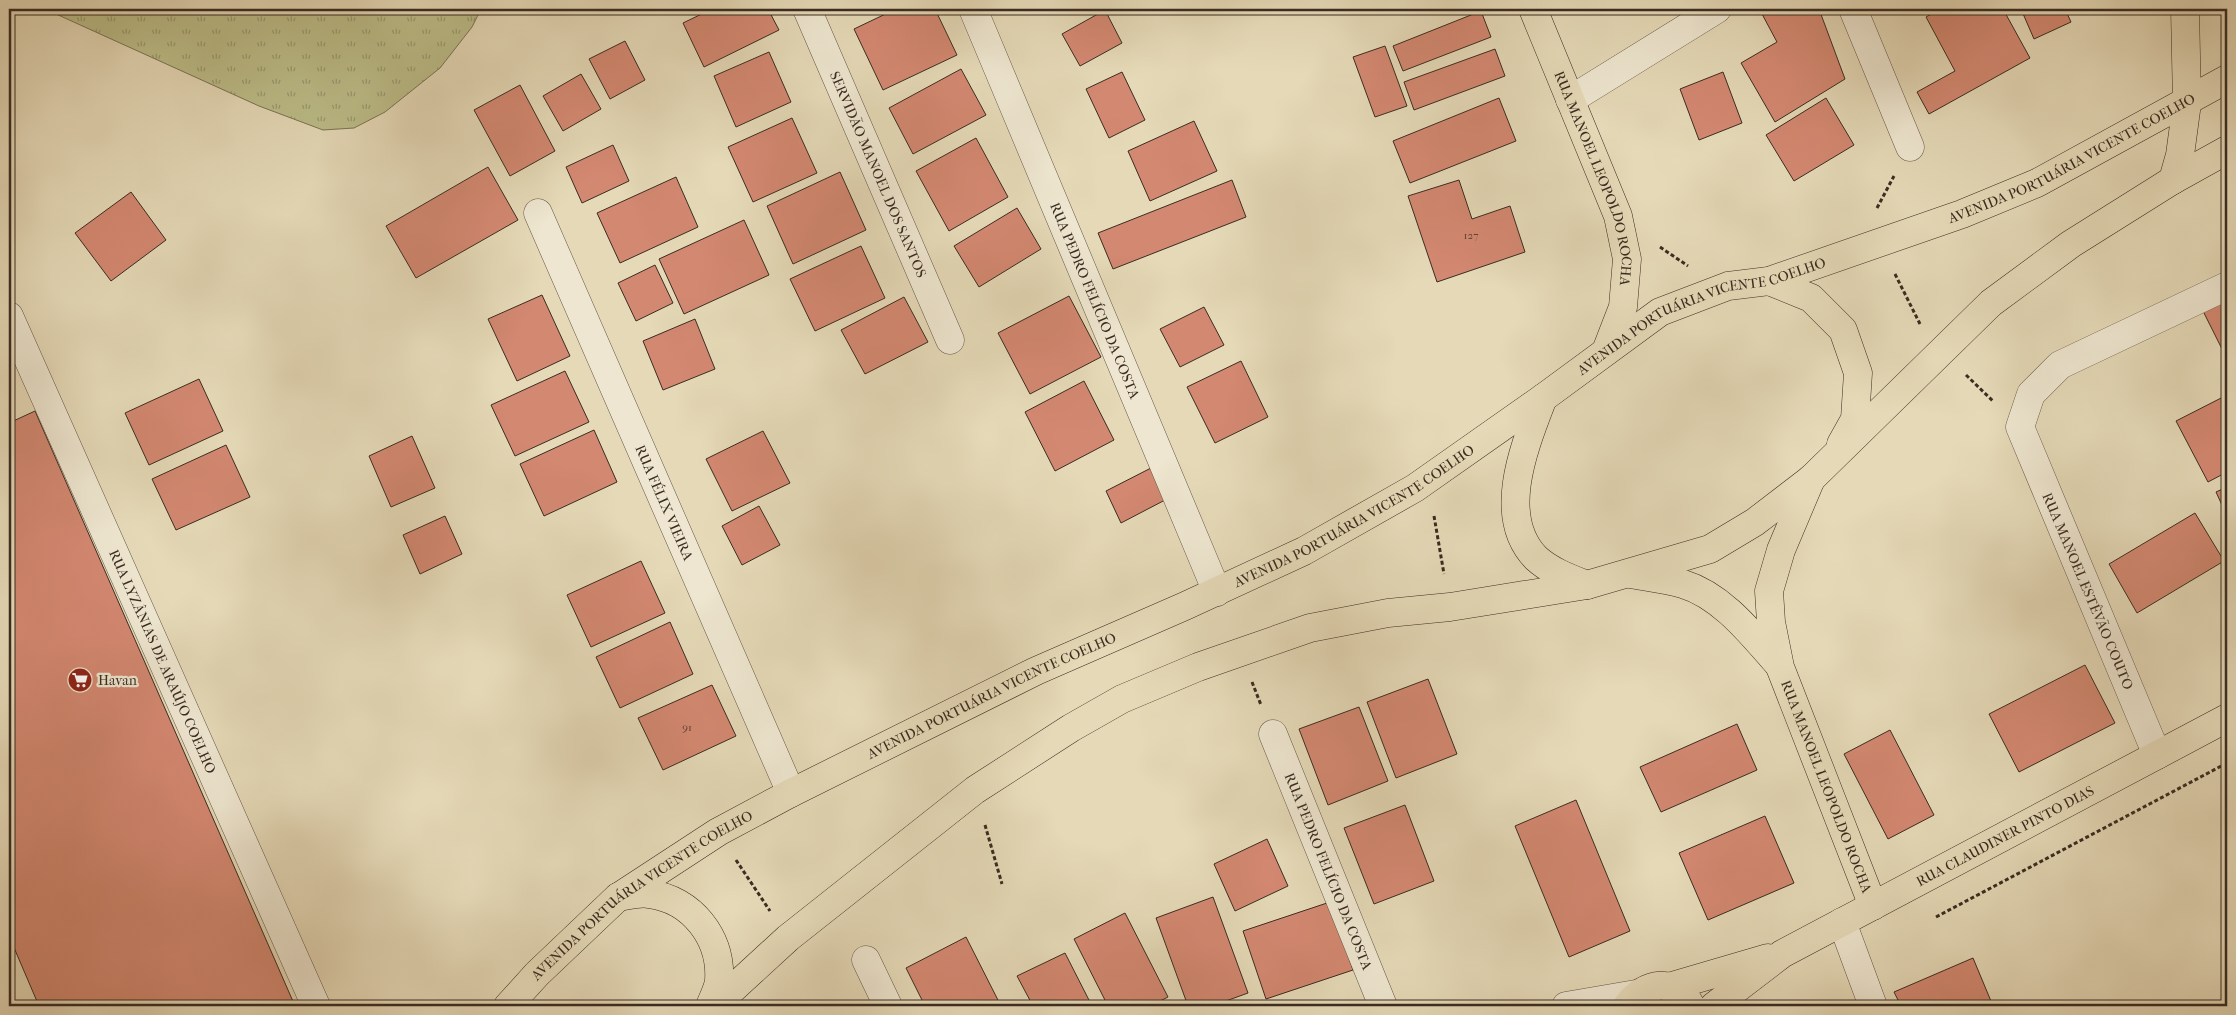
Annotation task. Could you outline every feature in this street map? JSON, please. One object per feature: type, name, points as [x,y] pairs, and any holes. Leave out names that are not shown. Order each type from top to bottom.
[{"type":"main road","name":"RUA MANOEL LEOPOLDO ROCHA","points":[[1533,9],[1618,216],[1627,259],[1622,307],[1606,351]]},
{"type":"main road","points":[[2173,180],[2180,155],[2187,103],[2185,9]]},
{"type":"main road","name":"AVENIDA PORTUÁRIA VICENTE COELHO","points":[[508,1006],[616,898],[718,832],[791,793],[1036,671],[1217,592],[1304,550],[1428,479],[1660,312],[1728,286],[1769,281],[1962,214],[2037,184],[2227,80]]},
{"type":"main road","points":[[714,1006],[788,938],[975,790],[1071,728],[1122,699],[1240,652],[1310,628],[1388,613],[1450,607],[1587,585],[1630,574],[1710,549],[1755,522],[1834,459],[1991,303],[2071,244],[2173,180],[2227,150]]},
{"type":"main road","points":[[1769,281],[1811,298],[1842,330],[1852,356],[1858,373],[1855,419],[1834,459]]},
{"type":"main road","points":[[1543,398],[1522,452],[1516,497],[1519,535],[1536,558],[1555,571],[1587,585]]},
{"type":"main road","name":"RUA MANOEL LEOPOLDO ROCHA","points":[[1811,479],[1781,550],[1769,591],[1771,622],[1780,667],[1873,906]]},
{"type":"main road","name":"RUA MANOEL LEOPOLDO ROCHA","points":[[1630,574],[1684,584],[1709,597],[1742,624],[1780,667]]},
{"type":"main road","name":"RUA CLAUDINER PINTO DIAS","points":[[1714,1006],[1782,954],[2227,718]]},
{"type":"main road","points":[[616,898],[648,893],[678,902],[702,923],[717,950],[719,982],[710,1006]]},
{"type":"main road","name":"RUA CLAUDINER PINTO DIAS","points":[[1631,1000],[1657,985],[1668,987],[1782,954]]},
{"type":"main road","points":[[1668,987],[1679,991],[1691,1006]]},
{"type":"street","name":"SERVIDÃO MANOEL DOS SANTOS","points":[[807,9],[950,340]]},
{"type":"street","name":"RUA PEDRO FELÍCIO DA COSTA","points":[[973,9],[1217,592]]},
{"type":"street","points":[[1570,100],[1717,9]]},
{"type":"street","points":[[1853,9],[1910,147]]},
{"type":"street","name":"RUA FÉLIX VIEIRA","points":[[538,213],[791,793]]},
{"type":"street","points":[[2020,427],[2030,394],[2060,365],[2227,286]]},
{"type":"street","name":"RUA LYZÂNIAS DE ARAÚJO COELHO","points":[[9,316],[316,1006]]},
{"type":"street","name":"RUA MANOEL ESTÊVÃO COUTO","points":[[2020,427],[2157,755]]},
{"type":"street","name":"RUA PEDRO FELÍCIO DA COSTA","points":[[1273,734],[1383,1006]]},
{"type":"street","points":[[1842,922],[1873,1006]]},
{"type":"street","points":[[866,960],[888,1006]]},
{"type":"street","points":[[1566,1006],[1631,1000]]},
{"type":"path","points":[[1910,147],[1876,207],[1893,268],[1922,329],[2020,427]]},
{"type":"path","points":[[1659,246],[1689,267],[1728,286]]},
{"type":"path","points":[[1428,479],[1450,607]]},
{"type":"path","points":[[1240,652],[1273,734]]},
{"type":"path","points":[[1936,917],[2227,763]]},
{"type":"path","points":[[975,790],[1002,884]]},
{"type":"path","points":[[718,832],[788,938]]},
{"type":"green space","points":[[45,9],[481,9],[472,27],[440,68],[385,112],[354,128],[323,130],[259,106]]},
{"type":"building","points":[[712,9],[768,9],[779,30],[704,67],[683,23]]},
{"type":"building","points":[[896,9],[935,9],[957,55],[883,90],[854,29]]},
{"type":"building","points":[[1772,9],[1819,9],[1845,79],[1775,122],[1741,63],[1777,42],[1762,14]]},
{"type":"building","points":[[1940,9],[2003,9],[2030,58],[1929,114],[1917,92],[1955,71],[1926,17]]},
{"type":"building","points":[[2021,9],[2065,9],[2071,22],[2034,39]]},
{"type":"building","points":[[1105,10],[1122,43],[1080,66],[1062,34]]},
{"type":"building","points":[[1481,11],[1491,37],[1403,71],[1393,46]]},
{"type":"building","points":[[625,41],[645,80],[610,99],[589,59]]},
{"type":"building","points":[[1385,46],[1407,106],[1375,117],[1353,57]]},
{"type":"building","points":[[1495,49],[1505,76],[1414,110],[1404,82]]},
{"type":"building","points":[[769,52],[791,102],[736,127],[714,76]]},
{"type":"building","points":[[961,69],[986,115],[913,154],[889,108]]},
{"type":"building","points":[[1122,72],[1145,120],[1109,138],[1086,89]]},
{"type":"building","points":[[1723,72],[1742,123],[1699,140],[1680,89]]},
{"type":"building","points":[[581,74],[601,109],[563,131],[543,96]]},
{"type":"building","points":[[520,85],[555,151],[510,176],[474,110]]},
{"type":"building","points":[[1499,98],[1516,141],[1410,183],[1393,141]]},
{"type":"building","points":[[1826,98],[1854,145],[1794,181],[1766,135]]},
{"type":"building","points":[[792,118],[817,173],[753,202],[728,147]]},
{"type":"building","points":[[1194,121],[1217,171],[1150,201],[1128,151]]},
{"type":"building","points":[[976,138],[1008,197],[949,231],[916,171]]},
{"type":"building","points":[[613,145],[629,181],[582,203],[566,167]]},
{"type":"building","points":[[488,167],[518,220],[416,278],[386,226]]},
{"type":"building","points":[[840,172],[866,230],[793,264],[767,206]]},
{"type":"building","points":[[676,177],[698,227],[620,263],[597,213]]},
{"type":"building","points":[[1232,180],[1246,217],[1113,269],[1098,233]]},
{"type":"building","points":[[1459,180],[1472,219],[1510,206],[1525,252],[1437,282],[1408,196]]},
{"type":"building","points":[[131,192],[166,240],[111,281],[75,233]]},
{"type":"building","points":[[1017,208],[1041,249],[979,287],[954,246]]},
{"type":"building","points":[[744,220],[769,275],[684,314],[659,259]]},
{"type":"building","points":[[861,246],[885,298],[815,331],[790,279]]},
{"type":"building","points":[[655,265],[673,303],[636,321],[618,283]]},
{"type":"building","points":[[542,295],[570,356],[517,381],[488,319]]},
{"type":"building","points":[[1069,296],[1101,357],[1030,394],[998,333]]},
{"type":"building","points":[[904,297],[928,342],[865,374],[841,330]]},
{"type":"building","points":[[2227,298],[2227,359],[2203,311]]},
{"type":"building","points":[[1204,307],[1224,345],[1180,367],[1160,329]]},
{"type":"building","points":[[695,319],[715,369],[663,390],[643,341]]},
{"type":"building","points":[[1241,361],[1268,417],[1215,443],[1187,387]]},
{"type":"building","points":[[565,371],[589,422],[515,456],[491,405]]},
{"type":"building","points":[[199,379],[223,431],[149,465],[125,413]]},
{"type":"building","points":[[1084,381],[1114,440],[1055,471],[1025,412]]},
{"type":"building","points":[[2227,395],[2227,472],[2208,482],[2176,421]]},
{"type":"building","name":"Havan","points":[[35,411],[295,1006],[39,1006],[9,936],[9,423]]},
{"type":"building","points":[[594,430],[617,482],[544,516],[520,464]]},
{"type":"building","points":[[763,431],[790,483],[732,511],[706,459]]},
{"type":"building","points":[[412,436],[435,488],[391,507],[369,456]]},
{"type":"building","points":[[226,445],[250,497],[176,530],[152,479]]},
{"type":"building","points":[[1151,468],[1167,499],[1121,523],[1106,491]]},
{"type":"building","points":[[2227,487],[2227,516],[2216,492]]},
{"type":"building","points":[[759,506],[780,545],[742,565],[722,526]]},
{"type":"building","points":[[2195,513],[2224,561],[2137,613],[2109,564]]},
{"type":"building","points":[[445,516],[462,554],[420,574],[403,535]]},
{"type":"building","points":[[641,561],[665,613],[591,647],[567,595]]},
{"type":"building","points":[[670,622],[693,674],[620,708],[596,657]]},
{"type":"building","points":[[2085,665],[2115,723],[2019,772],[1989,714]]},
{"type":"building","points":[[1428,679],[1457,754],[1396,778],[1367,702]]},
{"type":"building","points":[[712,685],[736,736],[663,770],[638,718]]},
{"type":"building","points":[[1359,707],[1388,781],[1328,805],[1299,729]]},
{"type":"building","points":[[1737,724],[1757,770],[1661,812],[1640,767]]},
{"type":"building","points":[[1890,730],[1934,815],[1888,839],[1844,754]]},
{"type":"building","points":[[1576,800],[1630,931],[1569,957],[1515,826]]},
{"type":"building","points":[[1405,805],[1434,881],[1374,904],[1344,828]]},
{"type":"building","points":[[1765,816],[1794,883],[1708,920],[1679,853]]},
{"type":"building","points":[[1267,839],[1288,886],[1235,911],[1214,864]]},
{"type":"building","points":[[1213,897],[1248,993],[1212,1006],[1188,1006],[1156,918]]},
{"type":"building","points":[[1330,902],[1353,970],[1266,999],[1243,931]]},
{"type":"building","points":[[1125,913],[1168,997],[1150,1006],[1108,1006],[1074,939]]},
{"type":"building","points":[[966,937],[1001,1006],[925,1006],[906,968]]},
{"type":"building","points":[[1065,953],[1092,1006],[1033,1006],[1017,976]]},
{"type":"building","points":[[1973,958],[1993,1006],[1901,1006],[1894,992]]},
{"type":"place","name":"Havan","points":[[80,680]]}]
